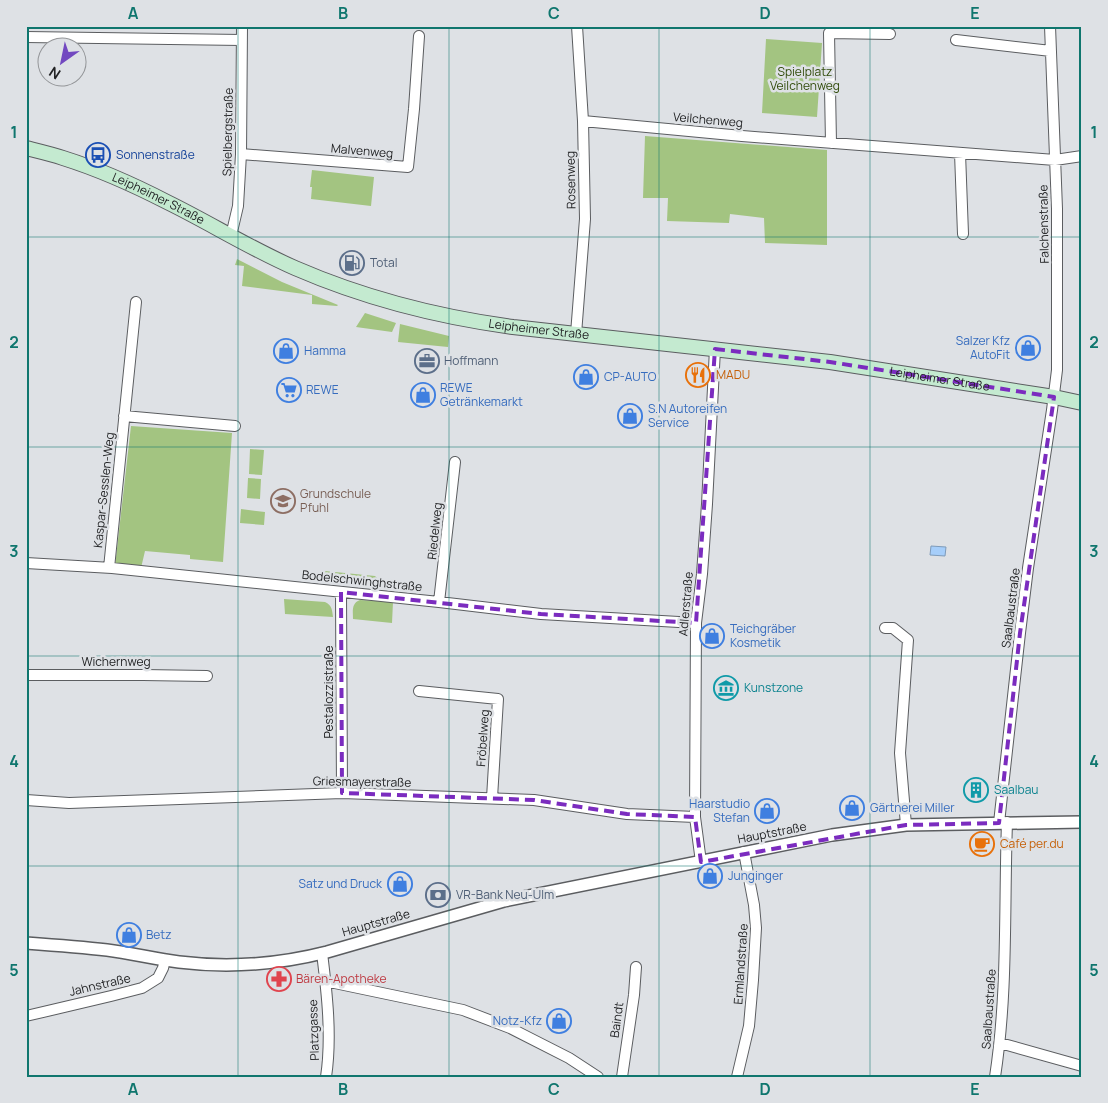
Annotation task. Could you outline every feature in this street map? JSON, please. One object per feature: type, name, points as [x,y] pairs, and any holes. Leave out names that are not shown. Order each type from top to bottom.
[{"type":"main road","name":"Leipheimer Straße","points":[[26,148],[64,158],[111,176],[295,268],[353,291],[425,311],[481,322],[576,334],[830,362],[1082,403]]},
{"type":"street","name":"Spielbergstraße","points":[[231,236],[238,206],[242,154],[242,26]]},
{"type":"street","name":"Rosenweg","points":[[576,334],[585,219],[577,26]]},
{"type":"street","name":"Falchenstraße","points":[[1050,26],[1055,160],[1057,309],[1057,370],[1054,397]]},
{"type":"street","points":[[831,143],[829,33],[890,34]]},
{"type":"street","name":"Malvenweg","points":[[242,154],[408,168],[418,36]]},
{"type":"street","points":[[26,37],[242,40]]},
{"type":"street","points":[[956,40],[1051,51]]},
{"type":"street","name":"Veilchenweg","points":[[582,120],[733,135],[1055,160],[1082,156]]},
{"type":"street","points":[[960,153],[963,234]]},
{"type":"street","name":"Kaspar-Sesslen-Weg","points":[[108,568],[136,302]]},
{"type":"street","name":"Adlerstraße","points":[[701,862],[696,817],[696,623],[702,574],[711,450],[715,349]]},
{"type":"street","name":"Saalbaustraße","points":[[995,1077],[1000,1043],[1005,966],[1003,823],[1022,613],[1054,397]]},
{"type":"street","name":"Kaspar-Sesslen-Weg","points":[[124,416],[235,426]]},
{"type":"street","name":"Riedelweg","points":[[440,602],[455,462]]},
{"type":"street","name":"Bodelschwinghstraße","points":[[26,563],[108,568],[541,614],[696,623]]},
{"type":"street","name":"Pestalozzistraße","points":[[341,592],[342,793]]},
{"type":"street","points":[[885,628],[893,628],[908,640],[900,753],[906,825]]},
{"type":"street","name":"Wichernweg","points":[[26,674],[207,676]]},
{"type":"street","name":"Fröbelweg","points":[[419,691],[498,699],[492,798]]},
{"type":"street","name":"Griesmayerstraße","points":[[26,800],[69,803],[342,793],[534,800],[627,814],[696,817]]},
{"type":"street","name":"Hauptstraße","points":[[26,943],[108,950],[179,962],[247,964],[273,962],[322,953],[504,901],[832,835],[906,825],[1082,822]]},
{"type":"street","name":"Ermlandstraße","points":[[737,1077],[748,1026],[756,928],[754,905],[744,852]]},
{"type":"street","name":"Platzgasse","points":[[322,953],[328,1030],[326,1077]]},
{"type":"street","name":"Jahnstraße","points":[[26,1016],[142,988],[158,978],[165,960]]},
{"type":"street","name":"Baindt","points":[[622,1077],[634,995],[636,967]]},
{"type":"street","points":[[325,981],[463,1010],[518,1032],[569,1058],[598,1077]]},
{"type":"street","points":[[1000,1043],[1082,1066]]},
{"type":"highlighted area","points":[[715,349],[830,362],[1054,397],[1020,633],[999,823],[906,825],[701,862],[695,817],[627,814],[534,800],[342,793],[341,592],[541,614],[696,623]]},
{"type":"green space","name":"Spielplatz Veilchenweg","points":[[766,39],[822,43],[817,117],[762,113]]},
{"type":"green space","points":[[645,136],[827,150],[827,245],[765,243],[764,218],[730,214],[729,223],[667,221],[668,198],[643,198]]},
{"type":"green space","points":[[312,170],[374,177],[371,206],[311,199]]},
{"type":"green space","points":[[237,259],[282,282],[338,305],[312,304],[312,295],[242,286],[244,266],[235,265]]},
{"type":"green space","points":[[365,313],[396,323],[392,332],[356,327]]},
{"type":"green space","points":[[400,324],[449,336],[448,347],[398,342]]},
{"type":"green space","points":[[131,426],[232,433],[223,562],[190,559],[190,555],[145,551],[141,568],[115,566]]},
{"type":"green space","points":[[250,449],[264,450],[262,475],[249,474]]},
{"type":"green space","points":[[248,478],[261,479],[260,499],[247,498]]},
{"type":"green space","points":[[241,509],[265,512],[264,525],[240,523]]},
{"type":"green space","points":[[325,571],[375,576],[379,580],[379,584],[320,579],[321,573]]},
{"type":"green space","points":[[284,599],[325,602],[330,606],[333,617],[285,614]]},
{"type":"green space","points":[[360,600],[393,602],[392,623],[353,619],[354,605]]},
{"type":"water","points":[[931,546],[946,547],[945,556],[930,555]]},
{"type":"place","name":"Sonnenstraße","points":[[98,155]]},
{"type":"place","name":"Total","points":[[352,263]]},
{"type":"place","name":"Salzer Kfz AutoFit","points":[[1028,348]]},
{"type":"place","name":"Hamma","points":[[286,351]]},
{"type":"place","name":"Hoffmann","points":[[427,361]]},
{"type":"place","name":"MADU","points":[[698,375]]},
{"type":"place","name":"CP-AUTO","points":[[586,377]]},
{"type":"place","name":"REWE","points":[[289,390]]},
{"type":"place","name":"REWE Getränkemarkt","points":[[423,395]]},
{"type":"place","name":"S.N Autoreifen Service","points":[[630,416]]},
{"type":"place","name":"Grundschule Pfuhl","points":[[283,501]]},
{"type":"place","name":"Teichgräber Kosmetik","points":[[712,636]]},
{"type":"place","name":"Kunstzone","points":[[726,688]]},
{"type":"place","name":"Saalbau","points":[[976,790]]},
{"type":"place","name":"Gärtnerei Miller","points":[[852,808]]},
{"type":"place","name":"Haarstudio Stefan","points":[[767,811]]},
{"type":"place","name":"Café per.du","points":[[982,844]]},
{"type":"place","name":"Junginger","points":[[710,876]]},
{"type":"place","name":"Satz und Druck","points":[[400,884]]},
{"type":"place","name":"VR-Bank Neu-Ulm","points":[[438,895]]},
{"type":"place","name":"Betz","points":[[129,935]]},
{"type":"place","name":"Bären-Apotheke","points":[[279,979]]},
{"type":"place","name":"Notz-Kfz","points":[[559,1021]]}]
